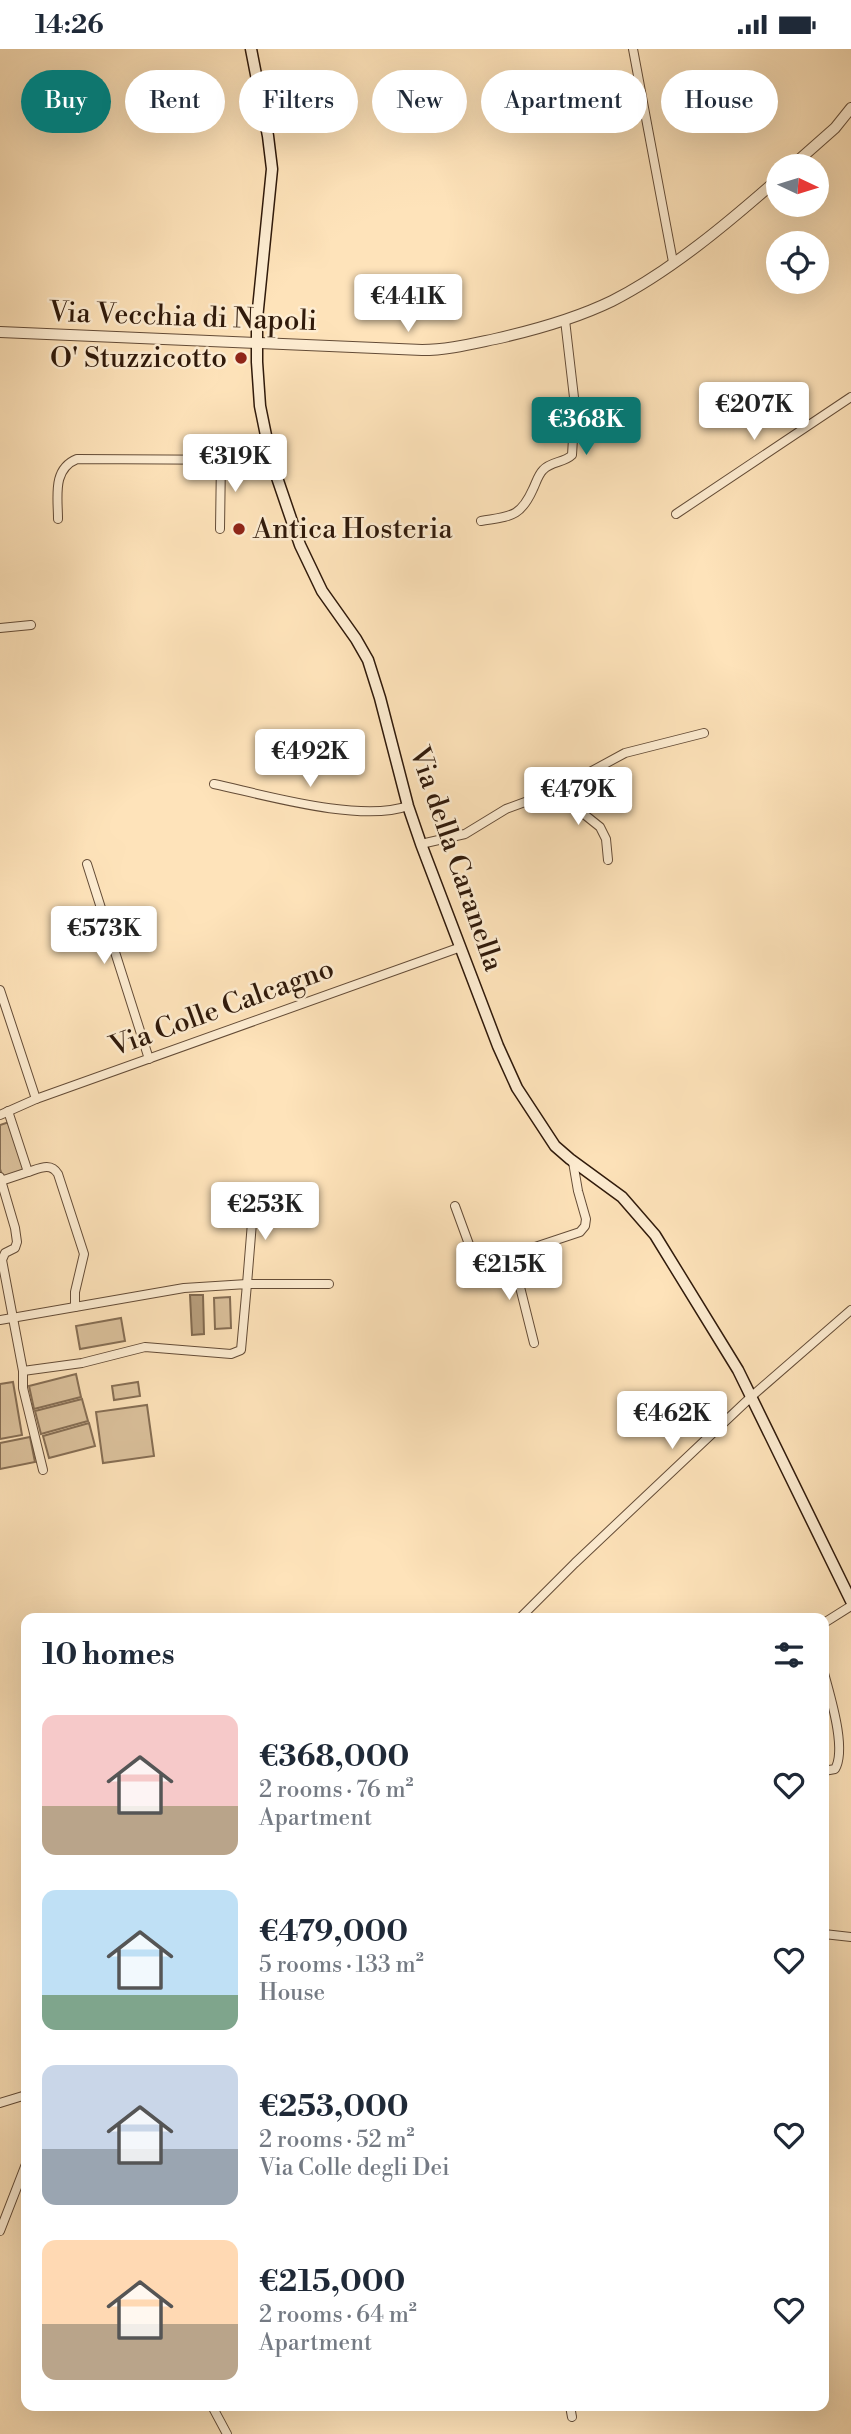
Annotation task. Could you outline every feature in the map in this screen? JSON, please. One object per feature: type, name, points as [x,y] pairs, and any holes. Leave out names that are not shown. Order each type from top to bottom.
[{"type":"main road","name":"Via della Caranella","points":[[251,49],[271,151],[272,174],[256,343],[260,412],[271,460],[306,561],[328,601],[359,643],[369,665],[383,705],[408,806],[421,844],[494,1036],[517,1088],[548,1137],[573,1162],[617,1192],[647,1223],[731,1357],[752,1396],[851,1604]]},
{"type":"street","points":[[633,49],[673,262]]},
{"type":"street","points":[[806,154],[835,128],[851,108]]},
{"type":"street","name":"Via Vecchia di Napoli","points":[[0,332],[441,349],[521,333],[565,320],[615,299],[673,262],[766,189]]},
{"type":"street","points":[[481,521],[519,512],[526,505],[543,470],[552,463],[569,459],[572,455],[576,408],[565,320]]},
{"type":"street","points":[[676,514],[851,397]]},
{"type":"street","points":[[220,529],[221,459]]},
{"type":"street","points":[[58,519],[58,478],[64,467],[74,460],[271,460]]},
{"type":"street","points":[[0,628],[31,625]]},
{"type":"street","points":[[421,844],[463,835],[506,809],[555,791],[630,751],[704,733]]},
{"type":"street","points":[[214,784],[351,811],[384,811],[408,806]]},
{"type":"street","points":[[555,791],[600,827],[606,839],[608,860]]},
{"type":"street","points":[[87,864],[149,1059]]},
{"type":"street","name":"Via Colle Calcagno","points":[[4,1113],[36,1099],[461,947]]},
{"type":"street","points":[[0,990],[36,1099]]},
{"type":"street","points":[[4,1113],[29,1172]]},
{"type":"street","points":[[455,1206],[478,1264],[484,1265],[583,1229],[586,1219],[573,1162]]},
{"type":"street","points":[[43,1470],[23,1388],[23,1371],[2,1260],[5,1254],[15,1248],[17,1239],[1,1179],[48,1166],[58,1174],[84,1254],[75,1292],[75,1307]]},
{"type":"street","points":[[23,1371],[82,1363],[145,1347],[237,1353],[243,1345],[254,1198]]},
{"type":"street","points":[[512,1255],[534,1343]]},
{"type":"street","points":[[0,1320],[173,1290],[247,1284],[329,1285]]},
{"type":"street","points":[[525,1613],[752,1396],[851,1310]]},
{"type":"street","points":[[829,1619],[851,1604]]},
{"type":"street","points":[[829,1695],[836,1725],[839,1757],[835,1769],[829,1770]]},
{"type":"street","points":[[829,1935],[851,1937]]},
{"type":"street","points":[[0,2103],[21,2097]]},
{"type":"street","points":[[0,2231],[21,2177]]},
{"type":"street","points":[[215,2411],[227,2434]]},
{"type":"street","points":[[571,2411],[572,2417]]},
{"type":"shaded area","points":[[9,1122],[25,1171],[3,1178],[0,1169],[0,1125]]},
{"type":"shaded area","points":[[190,1295],[203,1295],[204,1334],[192,1335]]},
{"type":"shaded area","points":[[230,1297],[231,1328],[215,1329],[214,1298]]},
{"type":"shaded area","points":[[121,1318],[125,1341],[80,1349],[76,1326]]},
{"type":"shaded area","points":[[76,1374],[81,1397],[34,1409],[29,1386]]},
{"type":"shaded area","points":[[13,1382],[22,1435],[0,1439],[0,1384]]},
{"type":"shaded area","points":[[138,1382],[140,1396],[114,1400],[112,1386]]},
{"type":"shaded area","points":[[82,1399],[88,1421],[41,1434],[35,1411]]},
{"type":"shaded area","points":[[147,1405],[154,1456],[103,1463],[96,1412]]},
{"type":"shaded area","points":[[89,1423],[95,1446],[49,1458],[43,1436]]},
{"type":"shaded area","points":[[30,1437],[35,1462],[0,1469],[0,1443]]},
{"type":"place","name":"O' Stuzzicotto","points":[[241,358]]},
{"type":"place","name":"Antica Hosteria","points":[[239,529]]}]
